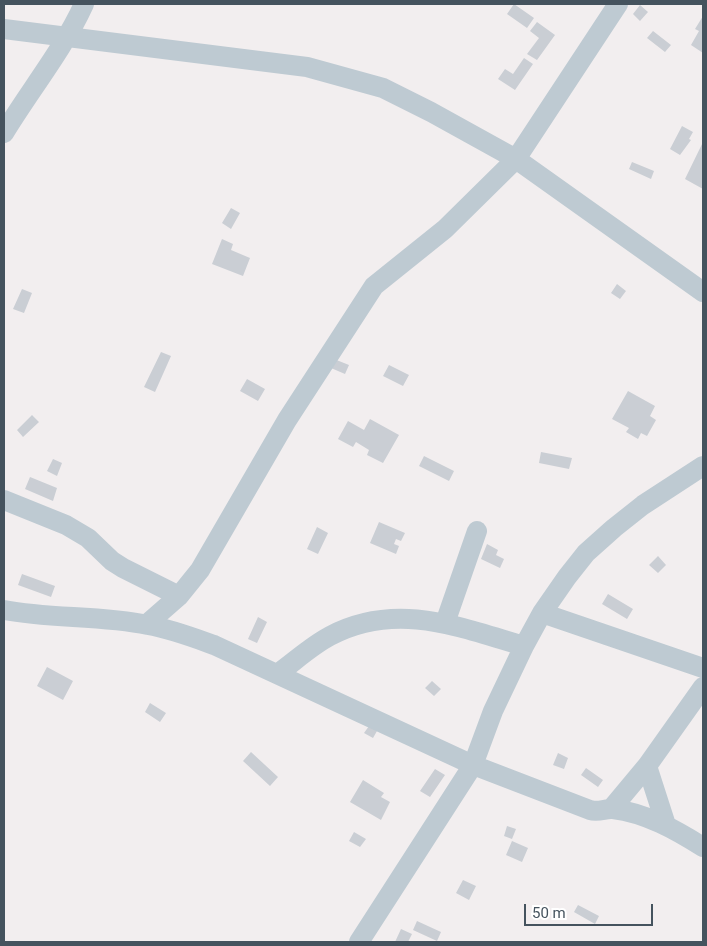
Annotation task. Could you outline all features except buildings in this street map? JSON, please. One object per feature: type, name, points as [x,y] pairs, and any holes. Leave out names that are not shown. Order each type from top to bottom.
[{"type":"street","points":[[4,133],[69,36],[84,4]]},
{"type":"street","points":[[147,624],[178,596],[200,570],[287,420],[374,286],[384,276],[445,229],[516,160],[618,4]]},
{"type":"street","points":[[4,29],[307,66],[383,88],[431,112],[516,160],[703,292]]},
{"type":"street","points":[[359,942],[473,766],[490,719],[524,646],[542,613],[586,552],[643,505],[703,466]]},
{"type":"street","points":[[4,500],[66,525],[88,538],[112,561],[178,596]]},
{"type":"street","points":[[445,622],[477,531]]},
{"type":"street","points":[[4,610],[30,615],[147,624],[174,631],[214,645],[473,766],[590,810],[602,811],[612,808],[647,766],[703,687]]},
{"type":"street","points":[[542,613],[703,668]]},
{"type":"street","points":[[277,674],[330,636],[355,626],[397,617],[445,622],[524,646]]},
{"type":"street","points":[[647,766],[666,825]]},
{"type":"street","points":[[612,808],[666,825],[703,847]]}]
